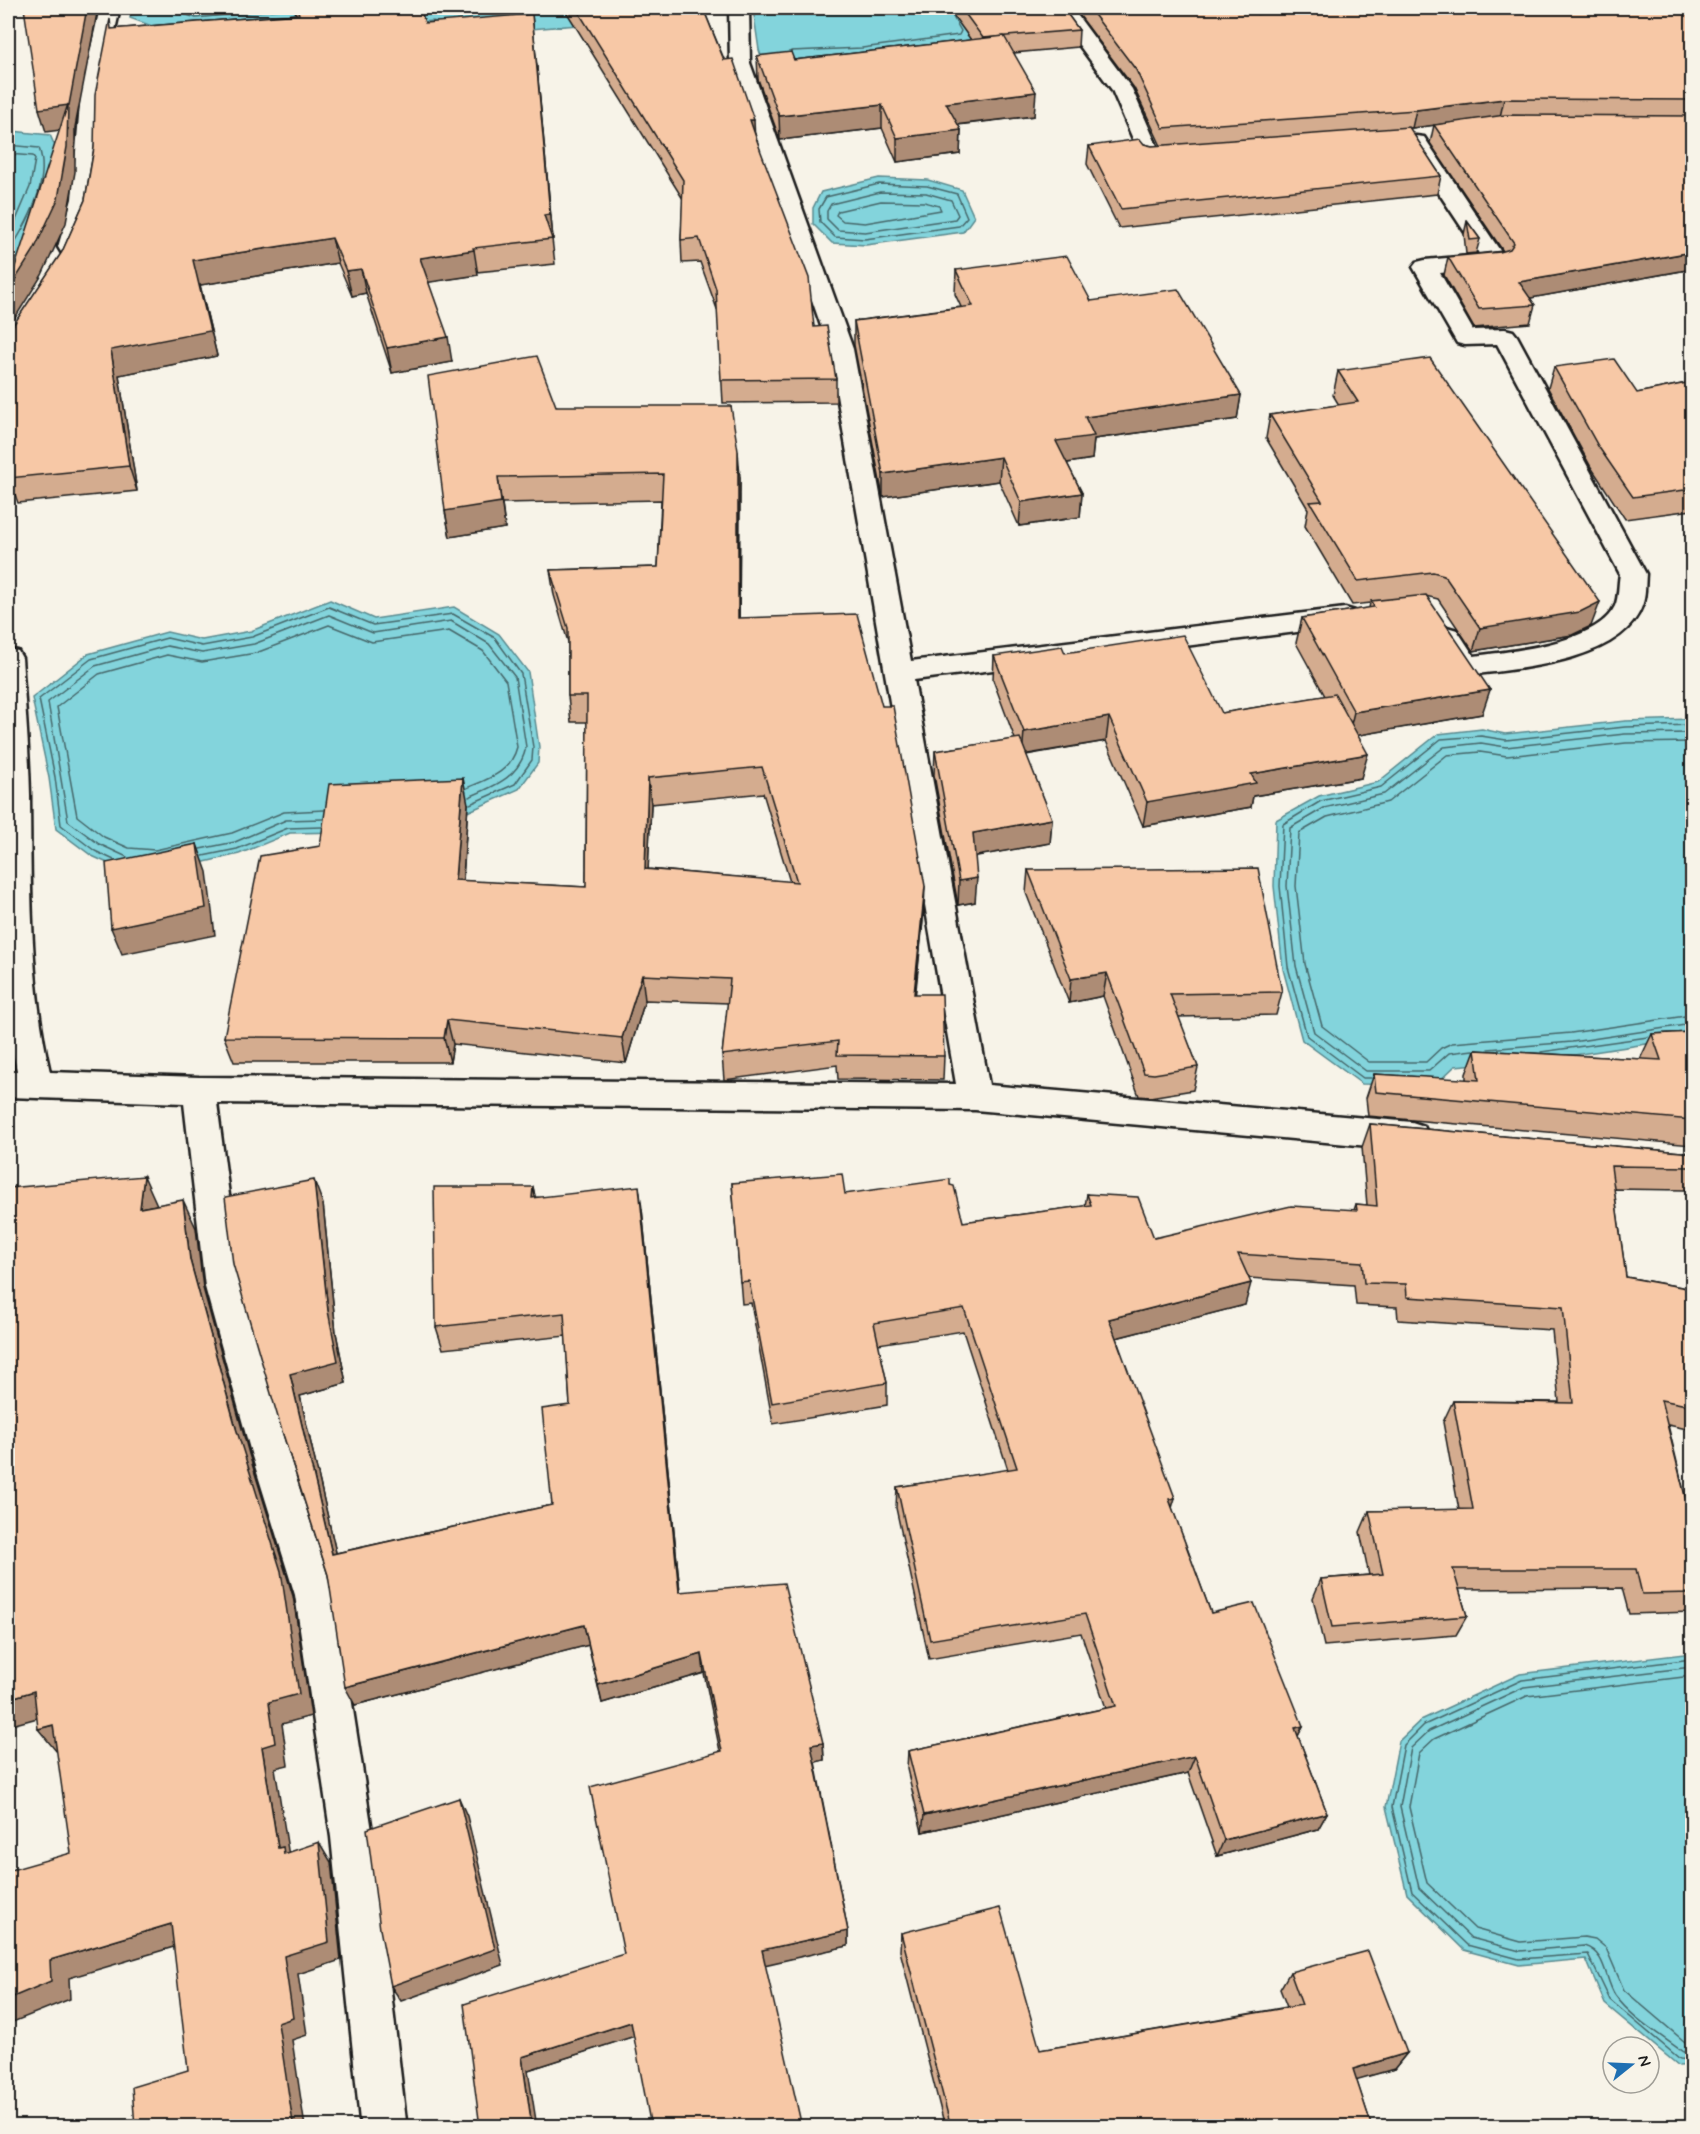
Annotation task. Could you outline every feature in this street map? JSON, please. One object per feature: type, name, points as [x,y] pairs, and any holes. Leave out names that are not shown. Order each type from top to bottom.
[{"type":"street","points":[[60,266],[79,224],[88,172],[89,119],[110,8]]},
{"type":"street","points":[[739,8],[740,63],[841,349],[975,1097]]},
{"type":"street","points":[[1062,8],[1122,89],[1150,155],[1205,151]]},
{"type":"street","points":[[1412,135],[1495,261],[1425,267],[1465,338],[1505,336],[1633,574],[1628,608],[1615,628],[1559,653],[1467,666],[1434,617]]},
{"type":"street","points":[[899,672],[1369,614]]},
{"type":"street","points":[[8,658],[15,792],[14,910],[24,1031],[22,1084],[199,1090],[975,1097],[1434,1138]]},
{"type":"street","points":[[199,1090],[223,1287],[270,1453],[315,1595],[352,1837],[383,2121],[381,2127]]},
{"type":"water","points":[[132,8],[637,8],[637,20],[482,33],[433,21],[296,30],[193,41],[130,18]]},
{"type":"water","points":[[973,8],[998,49],[767,74],[759,50],[753,9]]},
{"type":"water","points":[[8,132],[50,135],[59,155],[30,247],[8,275]]},
{"type":"water","points":[[879,178],[928,180],[962,190],[974,217],[963,232],[866,245],[832,243],[813,224],[813,208],[821,192]]},
{"type":"water","points":[[330,600],[374,619],[454,607],[499,634],[528,672],[539,747],[538,763],[519,789],[454,818],[346,832],[290,833],[239,854],[157,873],[123,870],[92,856],[56,829],[49,778],[32,698],[88,654],[167,632],[202,640],[251,631]]},
{"type":"water","points":[[1692,719],[1692,1037],[1574,1055],[1455,1066],[1435,1085],[1362,1084],[1302,1040],[1283,969],[1274,886],[1276,820],[1319,796],[1378,782],[1438,734],[1482,729],[1505,734],[1625,721]]},
{"type":"water","points":[[1692,1653],[1692,2065],[1679,2066],[1661,2051],[1661,2035],[1642,2035],[1605,2004],[1586,1959],[1519,1965],[1464,1950],[1407,1894],[1386,1807],[1399,1741],[1421,1720],[1520,1674]]},
{"type":"building","points":[[24,8],[87,8],[69,105],[39,109]]},
{"type":"building","points":[[297,8],[420,8],[425,23],[532,14],[550,214],[544,215],[552,239],[473,248],[474,250],[420,258],[448,337],[387,348],[361,269],[346,271],[332,238],[193,260],[210,331],[111,350],[129,466],[9,478],[8,331],[62,252],[85,200],[94,148],[95,95],[110,19],[111,29],[299,14]]},
{"type":"building","points":[[576,8],[703,8],[724,60],[733,59],[754,120],[750,120],[761,152],[809,278],[814,327],[827,326],[836,379],[721,380],[716,289],[699,238],[681,240],[683,180]]},
{"type":"building","points":[[961,8],[1063,8],[1079,30],[983,38]]},
{"type":"building","points":[[1089,8],[1240,8],[1241,10],[1254,9],[1257,14],[1299,8],[1692,8],[1692,100],[1504,99],[1416,110],[1163,128],[1136,70]]},
{"type":"building","points":[[1004,36],[1036,92],[946,103],[961,130],[897,138],[882,105],[779,116],[757,56],[791,52],[794,60]]},
{"type":"building","points":[[68,104],[67,147],[58,199],[34,250],[8,291],[8,282],[10,282]]},
{"type":"building","points":[[1505,115],[1692,116],[1692,252],[1519,282],[1535,305],[1479,309],[1448,257],[1500,252],[1510,249],[1514,243],[1434,125]]},
{"type":"building","points":[[1409,127],[1441,176],[1121,209],[1089,146],[1140,139],[1144,144],[1152,146]]},
{"type":"building","points":[[1467,221],[1480,239],[1470,240]]},
{"type":"building","points":[[1067,256],[1091,301],[1178,289],[1241,395],[1085,417],[1094,436],[1056,441],[1082,493],[1021,502],[1001,457],[883,474],[854,321],[973,306],[956,270]]},
{"type":"building","points":[[537,356],[556,406],[731,406],[738,451],[738,618],[857,614],[882,706],[893,706],[925,886],[914,994],[942,994],[944,1056],[837,1055],[838,1041],[722,1055],[730,979],[642,975],[622,1038],[447,1020],[444,1038],[224,1037],[260,856],[320,846],[329,784],[463,778],[455,880],[586,887],[587,696],[568,696],[568,628],[550,570],[658,567],[663,474],[498,477],[501,502],[445,511],[428,376]],"holes":[[[762,767],[797,882],[645,869],[648,778]]]},
{"type":"building","points":[[1430,358],[1600,602],[1580,612],[1480,628],[1444,575],[1433,572],[1358,581],[1310,502],[1322,501],[1270,415],[1358,402],[1338,371]]},
{"type":"building","points":[[1614,359],[1637,393],[1692,382],[1692,489],[1633,497],[1598,446],[1554,367]]},
{"type":"building","points":[[1426,595],[1490,690],[1354,712],[1302,618],[1374,607],[1371,601]]},
{"type":"building","points":[[1183,635],[1222,713],[1335,694],[1368,754],[1251,774],[1256,783],[1147,802],[1109,717],[1024,732],[994,656],[1062,646],[1065,653]]},
{"type":"building","points":[[1020,738],[1052,819],[973,833],[977,878],[959,881],[935,751]]},
{"type":"building","points":[[197,844],[206,908],[111,928],[106,863]]},
{"type":"building","points":[[1258,868],[1282,992],[1170,994],[1198,1067],[1154,1074],[1144,1073],[1107,973],[1071,979],[1028,870]]},
{"type":"building","points":[[1692,1032],[1692,1120],[1376,1092],[1374,1074],[1479,1080],[1475,1050],[1661,1060],[1652,1034]]},
{"type":"building","points":[[1370,1124],[1692,1153],[1692,1167],[1611,1166],[1626,1277],[1692,1289],[1692,1406],[1661,1400],[1692,1524],[1692,1593],[1642,1594],[1636,1569],[1453,1569],[1467,1616],[1332,1627],[1321,1579],[1383,1574],[1369,1511],[1473,1509],[1453,1401],[1573,1403],[1563,1307],[1407,1297],[1406,1284],[1364,1283],[1362,1262],[1238,1254],[1251,1283],[1109,1319],[1175,1498],[1169,1499],[1211,1613],[1254,1603],[1303,1726],[1295,1728],[1327,1813],[1224,1840],[1195,1756],[924,1815],[908,1751],[1116,1706],[1085,1614],[930,1640],[897,1487],[1017,1468],[964,1308],[874,1323],[887,1383],[772,1403],[749,1281],[740,1282],[732,1183],[842,1174],[845,1194],[950,1179],[950,1185],[954,1186],[963,1222],[1091,1205],[1087,1194],[1138,1197],[1154,1238],[1291,1206],[1357,1210],[1356,1204],[1377,1206]]},
{"type":"building","points":[[144,1176],[140,1208],[183,1200],[190,1260],[236,1428],[281,1571],[299,1694],[269,1702],[275,1743],[262,1747],[278,1848],[283,1847],[284,1854],[319,1842],[329,1942],[284,1956],[293,2018],[278,2023],[293,2123],[281,2127],[135,2127],[132,2087],[188,2070],[171,1924],[50,1960],[51,1981],[8,1999],[8,1871],[71,1853],[53,1725],[38,1729],[34,1691],[8,1699],[8,1188]]},
{"type":"building","points":[[314,1180],[328,1311],[338,1361],[290,1374],[332,1554],[552,1505],[542,1409],[570,1405],[564,1313],[436,1327],[434,1187],[533,1187],[532,1198],[639,1186],[679,1592],[784,1583],[823,1743],[811,1745],[848,1931],[762,1950],[802,2127],[651,2127],[631,2022],[522,2057],[532,2127],[480,2127],[464,2004],[624,1954],[590,1787],[722,1751],[702,1654],[598,1685],[584,1625],[345,1687],[328,1575],[282,1431],[233,1264],[225,1197]]},
{"type":"building","points":[[459,1798],[495,1949],[391,1986],[380,1929],[367,1829]]},
{"type":"building","points":[[1000,1908],[1040,2050],[1302,2005],[1290,1972],[1368,1951],[1407,2053],[1353,2069],[1372,2127],[951,2127],[901,1933]]},
{"type":"building","points":[[1692,2121],[1692,2127],[1669,2127]]}]
